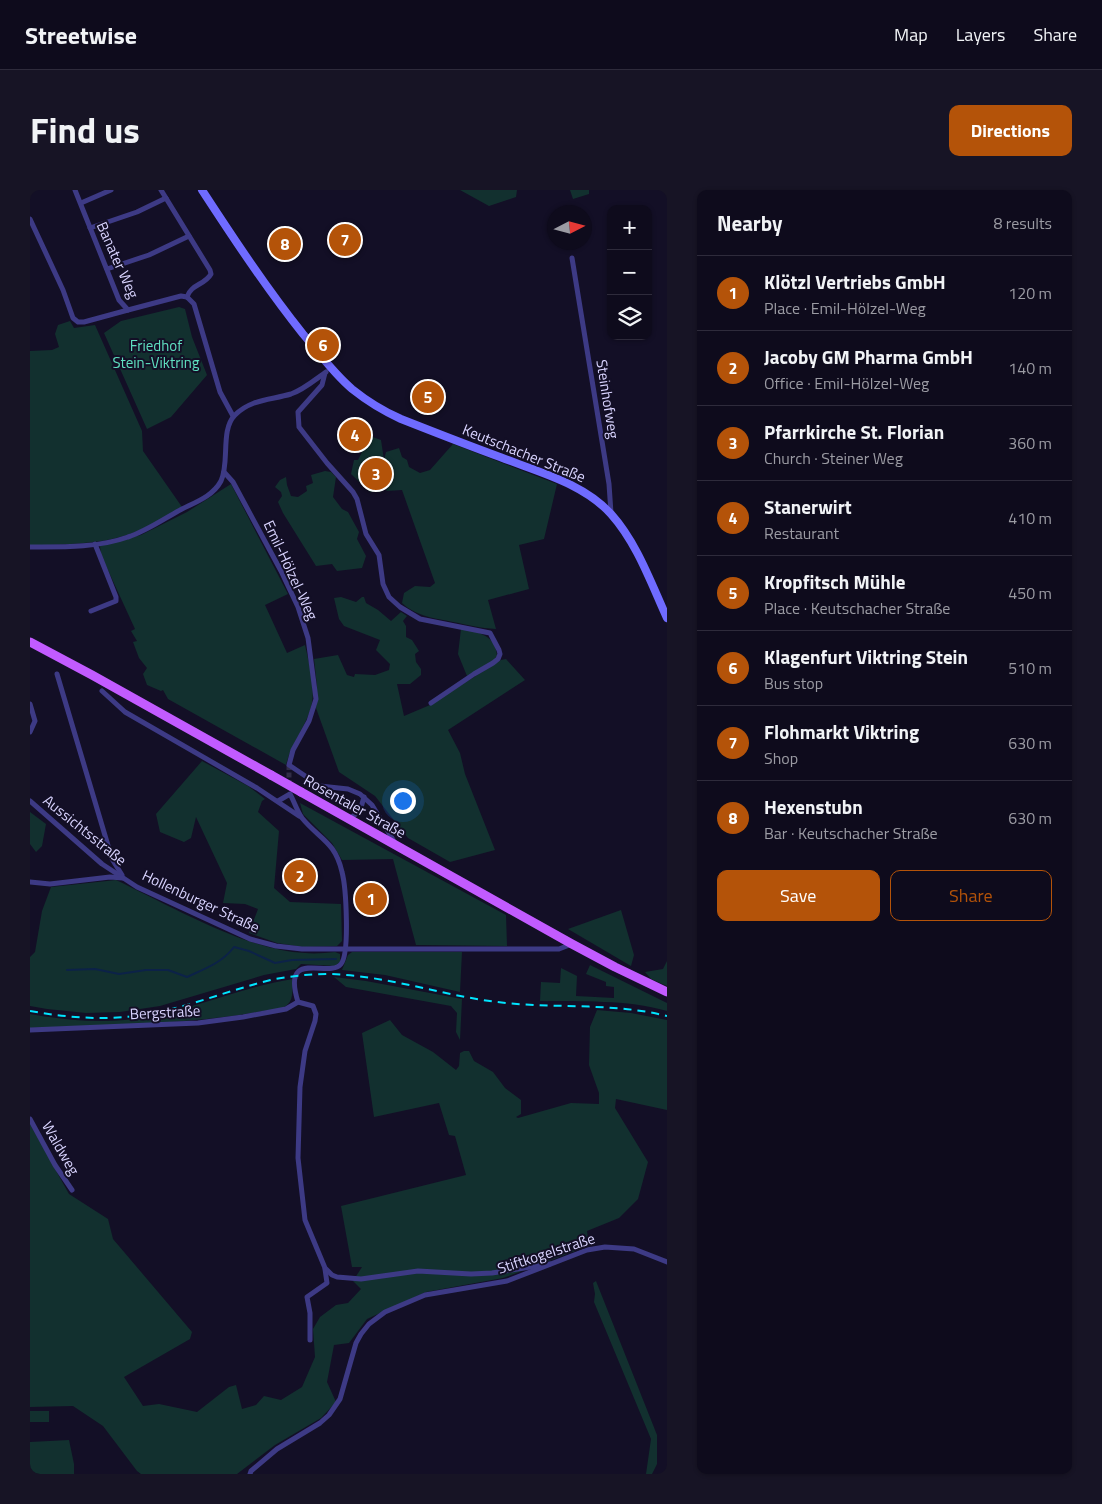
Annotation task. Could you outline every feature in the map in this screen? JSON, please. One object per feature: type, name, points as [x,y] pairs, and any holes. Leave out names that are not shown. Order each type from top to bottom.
[{"type":"main road","name":"Keutschacher Straße","points":[[202,190],[240,248],[328,370],[384,411],[400,419],[570,485],[587,494],[611,514],[638,556],[667,618]]},
{"type":"main road","name":"Rosentaler Straße","points":[[30,642],[572,944],[667,992]]},
{"type":"street","name":"Banater Weg","points":[[76,190],[119,300],[128,310],[181,296],[187,297]]},
{"type":"street","points":[[81,203],[111,190]]},
{"type":"street","points":[[161,190],[211,274],[209,279],[192,288],[187,297],[194,304],[220,392],[233,416]]},
{"type":"street","points":[[90,228],[137,212],[166,198]]},
{"type":"street","points":[[30,219],[63,290],[73,318],[78,322],[84,322],[128,310]]},
{"type":"street","points":[[107,269],[149,255],[189,236]]},
{"type":"street","name":"Steinhofweg","points":[[572,258],[610,484],[611,514]]},
{"type":"street","points":[[30,547],[95,544],[129,537],[204,498],[216,489],[224,472],[227,433],[233,416],[245,406],[257,401],[297,392],[328,370]]},
{"type":"street","points":[[328,370],[322,385],[298,412],[300,427],[357,499],[366,534],[379,555],[384,584],[389,597],[400,607],[420,619],[490,633],[499,650],[498,659],[493,664],[474,674],[431,703]]},
{"type":"street","name":"Emil-Hölzel-Weg","points":[[224,472],[233,482],[281,572],[298,607],[308,638],[316,699],[309,721],[293,750],[289,765],[320,786],[348,789],[364,797]]},
{"type":"street","points":[[91,611],[116,601],[114,589],[95,544]]},
{"type":"street","name":"Hollenburger Straße","points":[[57,674],[112,859],[124,878],[137,887],[250,939],[276,946],[302,949],[479,950],[559,949],[572,944]]},
{"type":"street","points":[[102,690],[125,712],[278,801],[301,817],[326,840],[339,862],[344,882],[346,904],[346,949],[343,961],[337,967],[332,968],[308,967],[302,969],[297,974],[294,983],[298,1002],[313,1006],[316,1014],[305,1051],[300,1087],[298,1158],[305,1220],[325,1268],[327,1283]]},
{"type":"street","points":[[30,704],[35,721],[30,732]]},
{"type":"street","points":[[278,801],[290,794],[301,817]]},
{"type":"street","points":[[349,819],[360,810],[364,797]]},
{"type":"street","points":[[364,797],[382,820],[396,846]]},
{"type":"street","name":"Aussichtsstraße","points":[[30,801],[102,864],[124,878]]},
{"type":"street","points":[[30,882],[50,884],[93,879],[124,878]]},
{"type":"street","name":"Bergstraße","points":[[30,1030],[198,1023],[286,1009],[298,1002]]},
{"type":"street","name":"Waldweg","points":[[30,1119],[55,1165],[72,1190]]},
{"type":"street","name":"Stiftkogelstraße","points":[[250,1474],[277,1449],[320,1423],[333,1411],[340,1398],[356,1343],[369,1324],[385,1312],[425,1295],[507,1281],[586,1250],[605,1247],[634,1249],[667,1262]]},
{"type":"street","points":[[325,1268],[332,1275],[361,1279],[418,1271],[471,1274],[550,1264]]},
{"type":"street","points":[[310,1340],[310,1313],[307,1297],[337,1276]]},
{"type":"green space","points":[[460,190],[517,190],[516,197],[489,206]]},
{"type":"green space","points":[[570,190],[589,190],[589,194],[573,199]]},
{"type":"green space","name":"Friedhof Stein-Viktring","points":[[179,307],[185,309],[192,337],[207,375],[171,417],[147,429],[104,333],[121,321]]},
{"type":"green space","points":[[70,321],[74,328],[95,325],[142,431],[143,451],[182,507],[141,530],[127,535],[79,544],[30,546],[30,351],[52,350],[59,347],[55,334],[58,325]]},
{"type":"green space","points":[[370,436],[381,440],[384,460],[386,452],[399,448],[402,457],[407,460],[409,467],[420,473],[430,470],[453,444],[557,484],[544,539],[519,545],[529,589],[488,600],[496,629],[426,616],[408,608],[402,603],[404,593],[415,586],[430,587],[435,583],[402,490],[387,491],[389,486],[380,492],[370,492],[351,474],[354,460],[358,460]]},
{"type":"green space","points":[[325,471],[331,472],[336,477],[333,497],[342,509],[348,512],[359,532],[357,539],[366,556],[362,568],[337,571],[332,564],[316,566],[278,502],[282,496],[281,492],[275,487],[280,480],[286,477],[291,496],[298,497],[307,491],[306,486],[313,483],[311,475]]},
{"type":"green space","points":[[231,484],[288,594],[265,605],[287,653],[305,645],[310,667],[313,689],[312,703],[286,765],[168,699],[163,690],[161,691],[147,685],[143,674],[147,668],[139,658],[133,642],[137,641],[131,631],[135,629],[101,555],[100,546],[141,535],[187,512]]},
{"type":"green space","points":[[341,597],[356,602],[364,597],[366,603],[391,621],[401,612],[407,616],[403,621],[406,626],[406,637],[412,640],[419,651],[415,654],[416,662],[421,669],[421,675],[410,684],[397,684],[404,716],[430,705],[501,660],[506,659],[525,680],[448,730],[460,753],[465,774],[495,850],[450,862],[408,838],[375,796],[339,772],[316,708],[317,686],[314,659],[338,655],[347,675],[354,677],[355,674],[375,675],[389,670],[390,664],[376,650],[380,640],[344,626],[339,619],[334,598]]},
{"type":"green space","points":[[461,629],[480,633],[490,639],[496,649],[497,656],[492,662],[467,676],[458,654]]},
{"type":"green space","points":[[202,761],[248,786],[265,799],[262,801],[258,812],[279,831],[274,888],[290,902],[341,904],[342,941],[337,946],[303,947],[277,943],[249,933],[258,909],[245,904],[223,903],[227,883],[196,817],[191,838],[184,842],[160,832],[156,814]]},
{"type":"green space","points":[[300,803],[506,915],[507,946],[416,945],[393,859],[342,860],[332,843],[303,814]]},
{"type":"green space","points":[[30,812],[46,824],[42,846],[36,852],[30,844]]},
{"type":"green space","points":[[116,880],[184,914],[234,936],[282,950],[312,953],[335,952],[340,954],[340,962],[335,966],[301,964],[296,969],[264,975],[160,1006],[120,1012],[86,1013],[30,1006],[30,957],[35,952],[42,911],[51,887]]},
{"type":"green space","points":[[621,910],[634,955],[631,966],[568,929]]},
{"type":"green space","points":[[352,952],[462,952],[460,992],[385,975],[342,970],[348,955]]},
{"type":"green space","points":[[667,961],[667,986],[651,979],[645,972],[663,969]]},
{"type":"green space","points":[[590,965],[667,1003],[667,1011],[620,1003],[540,1001],[541,982],[560,983],[561,968],[577,976],[576,996],[614,998],[614,987],[606,986],[606,982],[586,974]]},
{"type":"green space","points":[[334,977],[462,999],[460,1040],[456,1032],[457,1013],[451,1006],[346,987]]},
{"type":"green space","points":[[293,979],[290,1002],[286,1006],[276,1009],[234,1016],[176,1022],[30,1028],[30,1014],[89,1021],[133,1019],[166,1013],[256,987]]},
{"type":"green space","points":[[597,1010],[631,1013],[667,1020],[667,1110],[616,1099],[615,1108],[648,1162],[638,1199],[619,1218],[587,1231],[589,1246],[503,1278],[426,1292],[367,1319],[349,1343],[334,1345],[327,1382],[336,1402],[321,1418],[275,1445],[237,1474],[141,1474],[103,1426],[73,1406],[30,1407],[30,1124],[69,1194],[108,1219],[113,1239],[192,1332],[190,1339],[124,1377],[143,1406],[159,1404],[197,1412],[229,1387],[236,1385],[242,1409],[256,1405],[264,1396],[281,1400],[302,1387],[315,1357],[313,1329],[320,1317],[336,1305],[348,1303],[361,1289],[353,1281],[362,1267],[352,1267],[341,1206],[466,1175],[455,1136],[449,1135],[439,1103],[374,1117],[362,1033],[390,1020],[402,1035],[433,1052],[456,1070],[459,1066],[460,1053],[469,1051],[474,1061],[493,1072],[505,1088],[521,1100],[521,1114],[516,1117],[518,1118],[571,1103],[599,1104],[599,1093],[589,1065],[590,1027]]},
{"type":"green space","points":[[596,1281],[657,1435],[657,1464],[652,1474],[646,1474],[651,1439],[594,1302],[593,1283]]},
{"type":"green space","points":[[30,1411],[49,1411],[49,1422],[30,1422]]},
{"type":"green space","points":[[69,1440],[74,1474],[30,1474],[30,1442]]},
{"type":"waterway","points":[[67,970],[95,969],[119,974],[146,970],[168,970],[187,977],[218,961],[234,947],[249,951],[275,963],[292,960],[336,959]]},
{"type":"tunnel","points":[[289,765],[289,785]]},
{"type":"railway","points":[[30,1011],[89,1018],[134,1016],[181,1007],[275,979],[328,974],[391,981],[497,1002],[603,1007],[667,1016]]},
{"type":"place","name":"Flohmarkt Viktring","points":[[345,240]]},
{"type":"place","name":"Hexenstubn","points":[[285,244]]},
{"type":"place","name":"Klagenfurt Viktring Stein","points":[[323,345]]},
{"type":"place","name":"Kropfitsch Mühle","points":[[428,397]]},
{"type":"place","name":"Stanerwirt","points":[[355,435]]},
{"type":"place","name":"Pfarrkirche St. Florian","points":[[376,474]]},
{"type":"place","name":"Jacoby GM Pharma GmbH","points":[[300,876]]},
{"type":"place","name":"Klötzl Vertriebs GmbH","points":[[371,899]]}]
